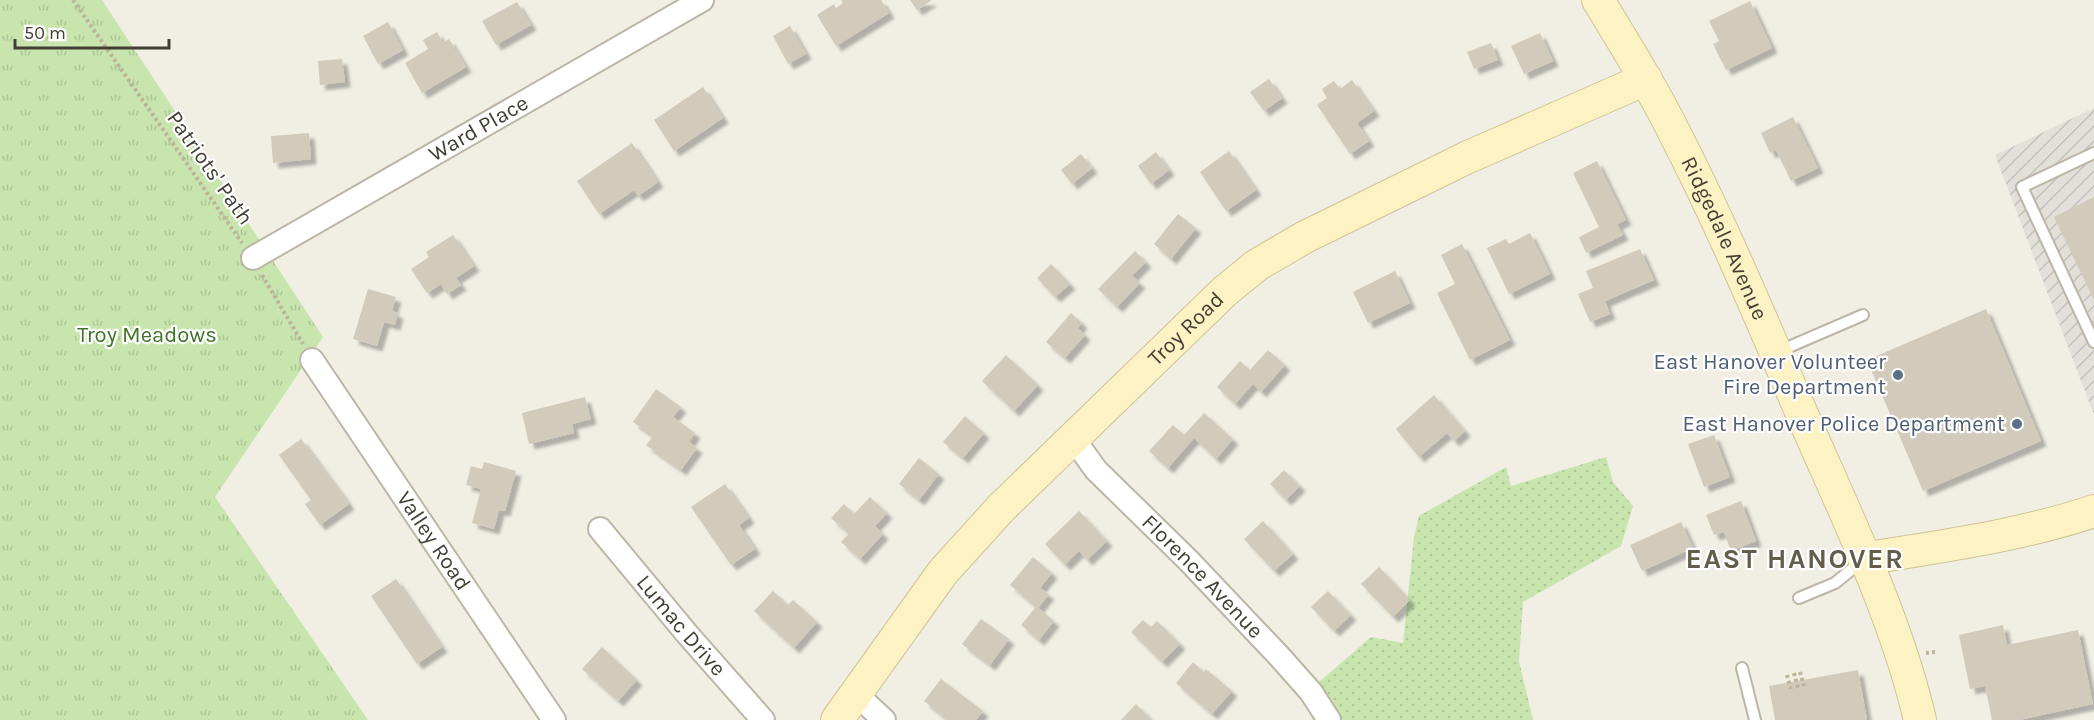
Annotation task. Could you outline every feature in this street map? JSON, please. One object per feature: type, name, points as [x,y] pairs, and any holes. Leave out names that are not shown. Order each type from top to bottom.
[{"type":"street","name":"Ward Place","points":[[253,258],[702,0]]},
{"type":"street","name":"Ridgedale Avenue","points":[[1598,0],[1673,129],[1777,352],[1864,559],[1911,681],[1920,720]]},
{"type":"street","name":"Troy Road","points":[[837,720],[943,572],[1001,508],[1225,291],[1257,265],[1286,247],[1466,158],[1646,79]]},
{"type":"street","name":"Valley Road","points":[[312,360],[554,720]]},
{"type":"street","name":"Florence Avenue","points":[[1073,438],[1096,470],[1188,560],[1279,656],[1311,692],[1329,720]]},
{"type":"street","points":[[1864,559],[2060,522],[2094,511]]},
{"type":"street","name":"Lumac Drive","points":[[600,529],[688,635],[763,720]]},
{"type":"street","points":[[856,694],[884,720]]},
{"type":"lane","points":[[2094,153],[2022,187],[2094,342]]},
{"type":"lane","points":[[1777,352],[1863,315]]},
{"type":"lane","points":[[1799,597],[1835,583],[1864,559]]},
{"type":"lane","points":[[1742,668],[1755,720]]},
{"type":"path","name":"Patriots' Path","points":[[73,0],[253,258],[312,360]]},
{"type":"path","points":[[1800,672],[1804,686]]},
{"type":"path","points":[[1794,673],[1798,688]]},
{"type":"path","points":[[1787,675],[1791,689]]},
{"type":"shaded area","points":[[2094,108],[2094,415],[1995,155]]},
{"type":"green space","name":"Troy Meadows","points":[[0,0],[102,0],[323,337],[215,497],[368,720],[0,720]]},
{"type":"green space","points":[[1606,457],[1613,482],[1633,506],[1621,546],[1523,602],[1519,661],[1533,720],[1340,720],[1318,683],[1371,637],[1403,643],[1414,537],[1419,516],[1506,467],[1511,486]]},
{"type":"building","points":[[841,0],[881,0],[889,13],[836,46],[817,15],[834,4],[836,8],[843,3]]},
{"type":"building","points":[[910,0],[932,0],[917,10]]},
{"type":"building","points":[[1750,1],[1772,48],[1726,70],[1713,44],[1719,41],[1709,21]]},
{"type":"building","points":[[517,2],[531,25],[496,45],[482,21]]},
{"type":"building","points":[[388,22],[403,50],[378,64],[363,36]]},
{"type":"building","points":[[790,26],[806,54],[788,64],[773,36]]},
{"type":"building","points":[[437,32],[443,43],[449,39],[466,67],[422,93],[405,63],[428,49],[423,40]]},
{"type":"building","points":[[1540,33],[1553,61],[1524,74],[1511,46]]},
{"type":"building","points":[[1491,43],[1498,60],[1474,69],[1467,52]]},
{"type":"building","points":[[342,59],[345,82],[320,85],[318,61]]},
{"type":"building","points":[[1269,79],[1282,98],[1264,111],[1250,92]]},
{"type":"building","points":[[1352,80],[1374,111],[1357,123],[1369,141],[1350,154],[1317,105],[1327,98],[1322,89],[1334,81],[1340,89]]},
{"type":"building","points":[[703,87],[723,118],[674,151],[654,120]]},
{"type":"building","points":[[1793,117],[1818,168],[1791,181],[1776,150],[1770,153],[1761,133]]},
{"type":"building","points":[[309,133],[311,159],[273,163],[271,136]]},
{"type":"building","points":[[632,143],[658,182],[638,196],[634,190],[599,214],[577,181]]},
{"type":"building","points":[[1229,151],[1256,190],[1226,211],[1200,172]]},
{"type":"building","points":[[1156,152],[1169,170],[1151,184],[1138,166]]},
{"type":"building","points":[[1081,154],[1092,168],[1072,184],[1061,170]]},
{"type":"building","points":[[1597,161],[1626,220],[1617,224],[1623,235],[1586,253],[1579,237],[1599,227],[1573,173]]},
{"type":"building","points":[[2094,197],[2094,300],[2054,217]]},
{"type":"building","points":[[1178,214],[1196,228],[1171,259],[1154,244]]},
{"type":"building","points":[[1530,233],[1550,274],[1509,294],[1487,248],[1506,239],[1509,244]]},
{"type":"building","points":[[453,235],[474,266],[456,278],[461,285],[447,294],[441,284],[427,293],[411,269],[429,257],[426,252]]},
{"type":"building","points":[[1462,244],[1510,340],[1470,360],[1437,293],[1455,284],[1441,255]]},
{"type":"building","points":[[1640,249],[1654,280],[1605,301],[1610,314],[1590,322],[1578,294],[1593,288],[1586,271]]},
{"type":"building","points":[[1135,251],[1146,262],[1132,276],[1140,283],[1117,307],[1098,289]]},
{"type":"building","points":[[1051,264],[1070,284],[1055,297],[1037,278]]},
{"type":"building","points":[[1395,271],[1410,303],[1368,323],[1353,292]]},
{"type":"building","points":[[368,289],[396,297],[392,311],[398,313],[395,325],[384,322],[377,346],[353,339]]},
{"type":"building","points":[[1986,309],[2041,441],[1923,491],[1867,360]]},
{"type":"building","points":[[1071,313],[1082,323],[1078,328],[1085,335],[1065,358],[1046,342]]},
{"type":"building","points":[[1268,350],[1285,365],[1261,392],[1253,384],[1235,404],[1217,387],[1240,361],[1250,370]]},
{"type":"building","points":[[1006,355],[1038,385],[1014,411],[982,381]]},
{"type":"building","points":[[656,389],[681,407],[673,417],[695,433],[689,442],[697,448],[681,470],[646,445],[653,436],[633,422]]},
{"type":"building","points":[[1434,395],[1465,431],[1454,441],[1447,433],[1419,457],[1396,429]]},
{"type":"building","points":[[585,397],[591,419],[572,424],[574,433],[529,444],[522,413]]},
{"type":"building","points":[[1204,413],[1233,439],[1216,459],[1194,438],[1168,468],[1149,451],[1173,425],[1184,435]]},
{"type":"building","points":[[965,416],[984,433],[963,458],[943,442]]},
{"type":"building","points":[[1714,435],[1730,477],[1704,487],[1688,444]]},
{"type":"building","points":[[301,439],[349,504],[320,525],[305,504],[311,500],[279,455]]},
{"type":"building","points":[[919,458],[939,474],[919,500],[899,484]]},
{"type":"building","points":[[484,462],[516,471],[505,511],[499,510],[494,529],[472,523],[481,489],[466,485],[471,466],[482,469]]},
{"type":"building","points":[[1284,470],[1300,486],[1286,500],[1270,484]]},
{"type":"building","points":[[725,484],[749,518],[739,525],[755,549],[731,565],[691,507]]},
{"type":"building","points":[[870,497],[887,513],[875,526],[883,534],[860,559],[841,542],[849,534],[831,518],[844,504],[854,514]]},
{"type":"building","points":[[1741,501],[1756,541],[1731,551],[1724,532],[1714,535],[1706,515]]},
{"type":"building","points":[[1079,511],[1107,541],[1087,560],[1079,551],[1065,565],[1045,544]]},
{"type":"building","points":[[1263,521],[1293,554],[1274,571],[1244,539]]},
{"type":"building","points":[[1681,522],[1693,548],[1642,571],[1630,545]]},
{"type":"building","points":[[1033,557],[1052,573],[1040,588],[1049,594],[1038,608],[1054,621],[1039,640],[1021,625],[1036,607],[1010,585]]},
{"type":"building","points":[[1379,567],[1410,600],[1393,617],[1361,584]]},
{"type":"building","points":[[396,579],[442,647],[417,664],[371,596]]},
{"type":"building","points":[[773,591],[788,605],[793,600],[817,622],[794,648],[754,611]]},
{"type":"building","points":[[1328,591],[1351,615],[1334,631],[1311,607]]},
{"type":"building","points":[[981,619],[1009,639],[990,665],[962,644]]},
{"type":"building","points":[[1143,620],[1151,627],[1157,621],[1180,644],[1162,662],[1131,632]]},
{"type":"building","points":[[2003,625],[2007,645],[2078,630],[2093,704],[2019,720],[1992,720],[1985,686],[1970,689],[1959,635]]},
{"type":"building","points":[[602,647],[637,680],[618,701],[582,669]]},
{"type":"building","points":[[1193,662],[1204,672],[1206,669],[1232,691],[1212,714],[1176,683]]},
{"type":"building","points":[[1858,670],[1867,720],[1775,720],[1769,686]]},
{"type":"building","points":[[941,679],[983,711],[976,720],[948,720],[924,701]]},
{"type":"building","points":[[1136,704],[1152,720],[1121,720]]},
{"type":"place","name":"East Hanover Volunteer Fire Department","points":[[1898,375]]},
{"type":"place","name":"East Hanover Police Department","points":[[2017,424]]},
{"type":"district","name":"EAST HANOVER","points":[[1795,558]]}]
